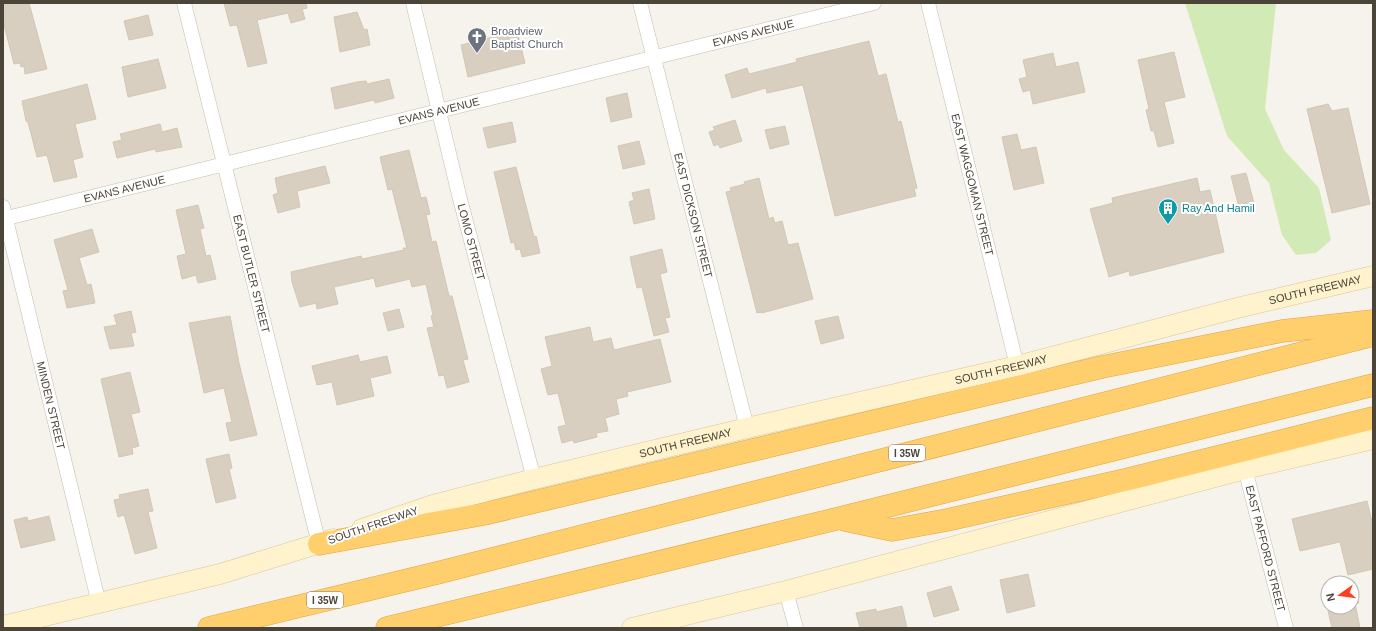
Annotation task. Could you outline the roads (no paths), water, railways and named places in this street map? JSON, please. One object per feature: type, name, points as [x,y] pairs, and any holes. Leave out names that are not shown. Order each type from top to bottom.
[{"type":"highway","points":[[319,544],[484,514],[1102,367],[1282,331],[1373,321]]},
{"type":"highway","name":"I 35W","points":[[209,628],[449,570],[1373,335]]},
{"type":"highway","points":[[387,628],[840,518],[1373,385]]},
{"type":"highway","points":[[840,518],[892,530],[1129,479],[1373,418]]},
{"type":"main road","name":"SOUTH FREEWAY","points":[[3,626],[220,574],[319,544],[433,504],[747,428],[1017,366],[1237,308],[1373,276]]},
{"type":"main road","points":[[632,628],[786,592],[1245,469],[1373,439]]},
{"type":"street","name":"EAST BUTLER STREET","points":[[184,3],[319,544]]},
{"type":"street","name":"LOMO STREET","points":[[413,3],[461,202],[534,479]]},
{"type":"street","name":"EAST DICKSON STREET","points":[[640,3],[747,428]]},
{"type":"street","name":"EVANS AVENUE","points":[[4,215],[224,164],[874,3]]},
{"type":"street","name":"EAST WAGGOMAN STREET","points":[[928,3],[1017,366]]},
{"type":"street","name":"MINDEN STREET","points":[[4,215],[99,604]]},
{"type":"street","name":"EAST PAFFORD STREET","points":[[1245,469],[1286,628]]},
{"type":"street","points":[[786,592],[796,628]]},
{"type":"place","name":"Broadview Baptist Church","points":[[477,54]]},
{"type":"place","name":"Ray And Hamil","points":[[1168,225]]}]
